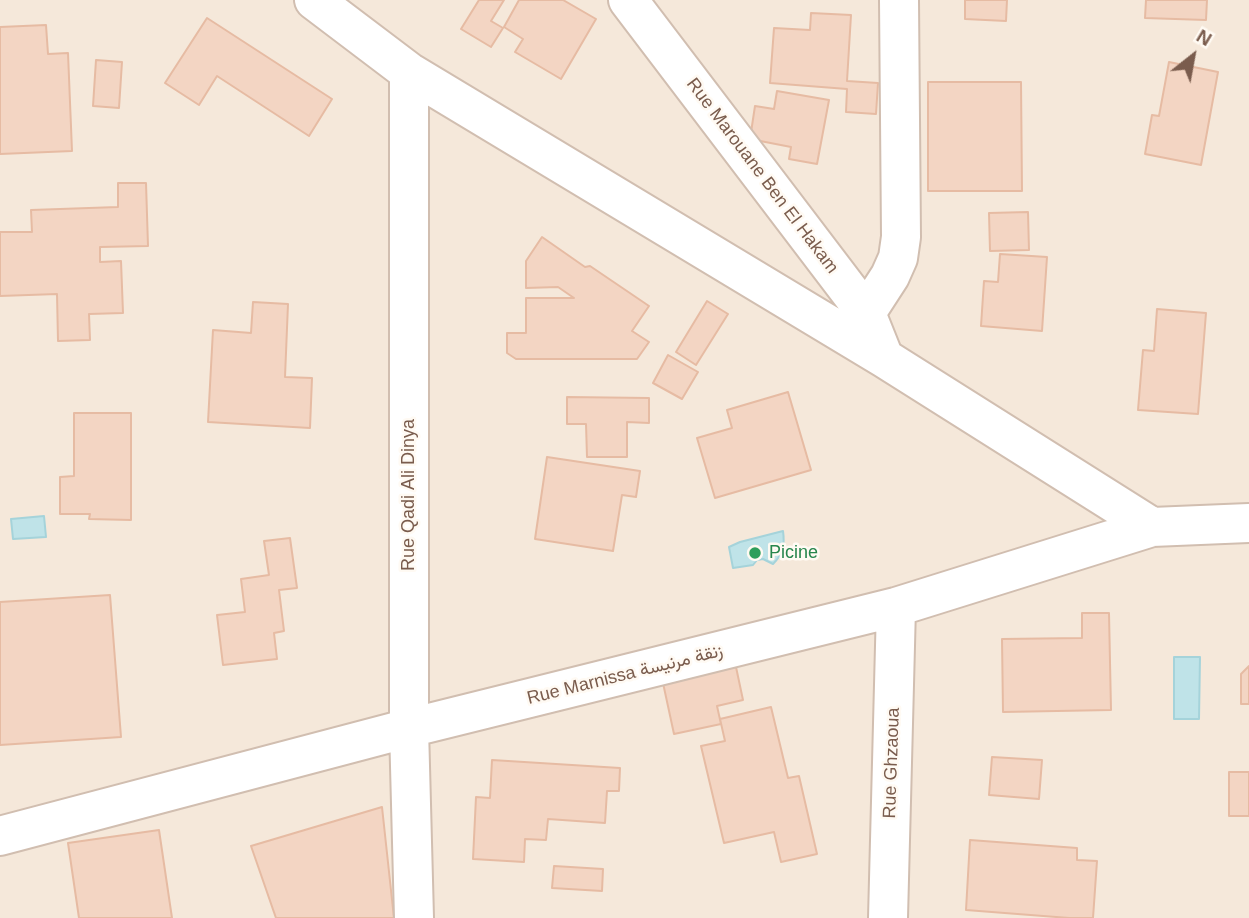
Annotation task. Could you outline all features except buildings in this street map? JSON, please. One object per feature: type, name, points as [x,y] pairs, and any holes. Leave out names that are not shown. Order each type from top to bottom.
[{"type":"street","points":[[314,0],[409,72],[884,358],[1152,527]]},
{"type":"street","name":"Rue Marouane Ben El Hakam","points":[[628,0],[866,313],[884,358]]},
{"type":"street","points":[[866,313],[890,276],[898,258],[901,237],[899,0]]},
{"type":"street","name":"Rue Qadi Ali Dinya","points":[[409,72],[409,728],[414,918]]},
{"type":"street","name":"Rue Marnissa زنقة مرنيسة","points":[[0,836],[409,728],[896,607],[1152,527],[1249,523]]},
{"type":"street","name":"Rue Ghzaoua","points":[[888,918],[896,607]]},
{"type":"shaded area","points":[[0,0],[1249,0],[1249,918],[0,918]]},
{"type":"water","points":[[44,516],[46,537],[13,539],[11,519]]},
{"type":"water","name":"Picine","points":[[783,531],[782,549],[773,564],[763,559],[757,560],[753,565],[733,568],[729,547]]},
{"type":"water","points":[[1174,657],[1200,657],[1199,719],[1174,719]]},
{"type":"place","name":"Picine","points":[[755,553]]}]
